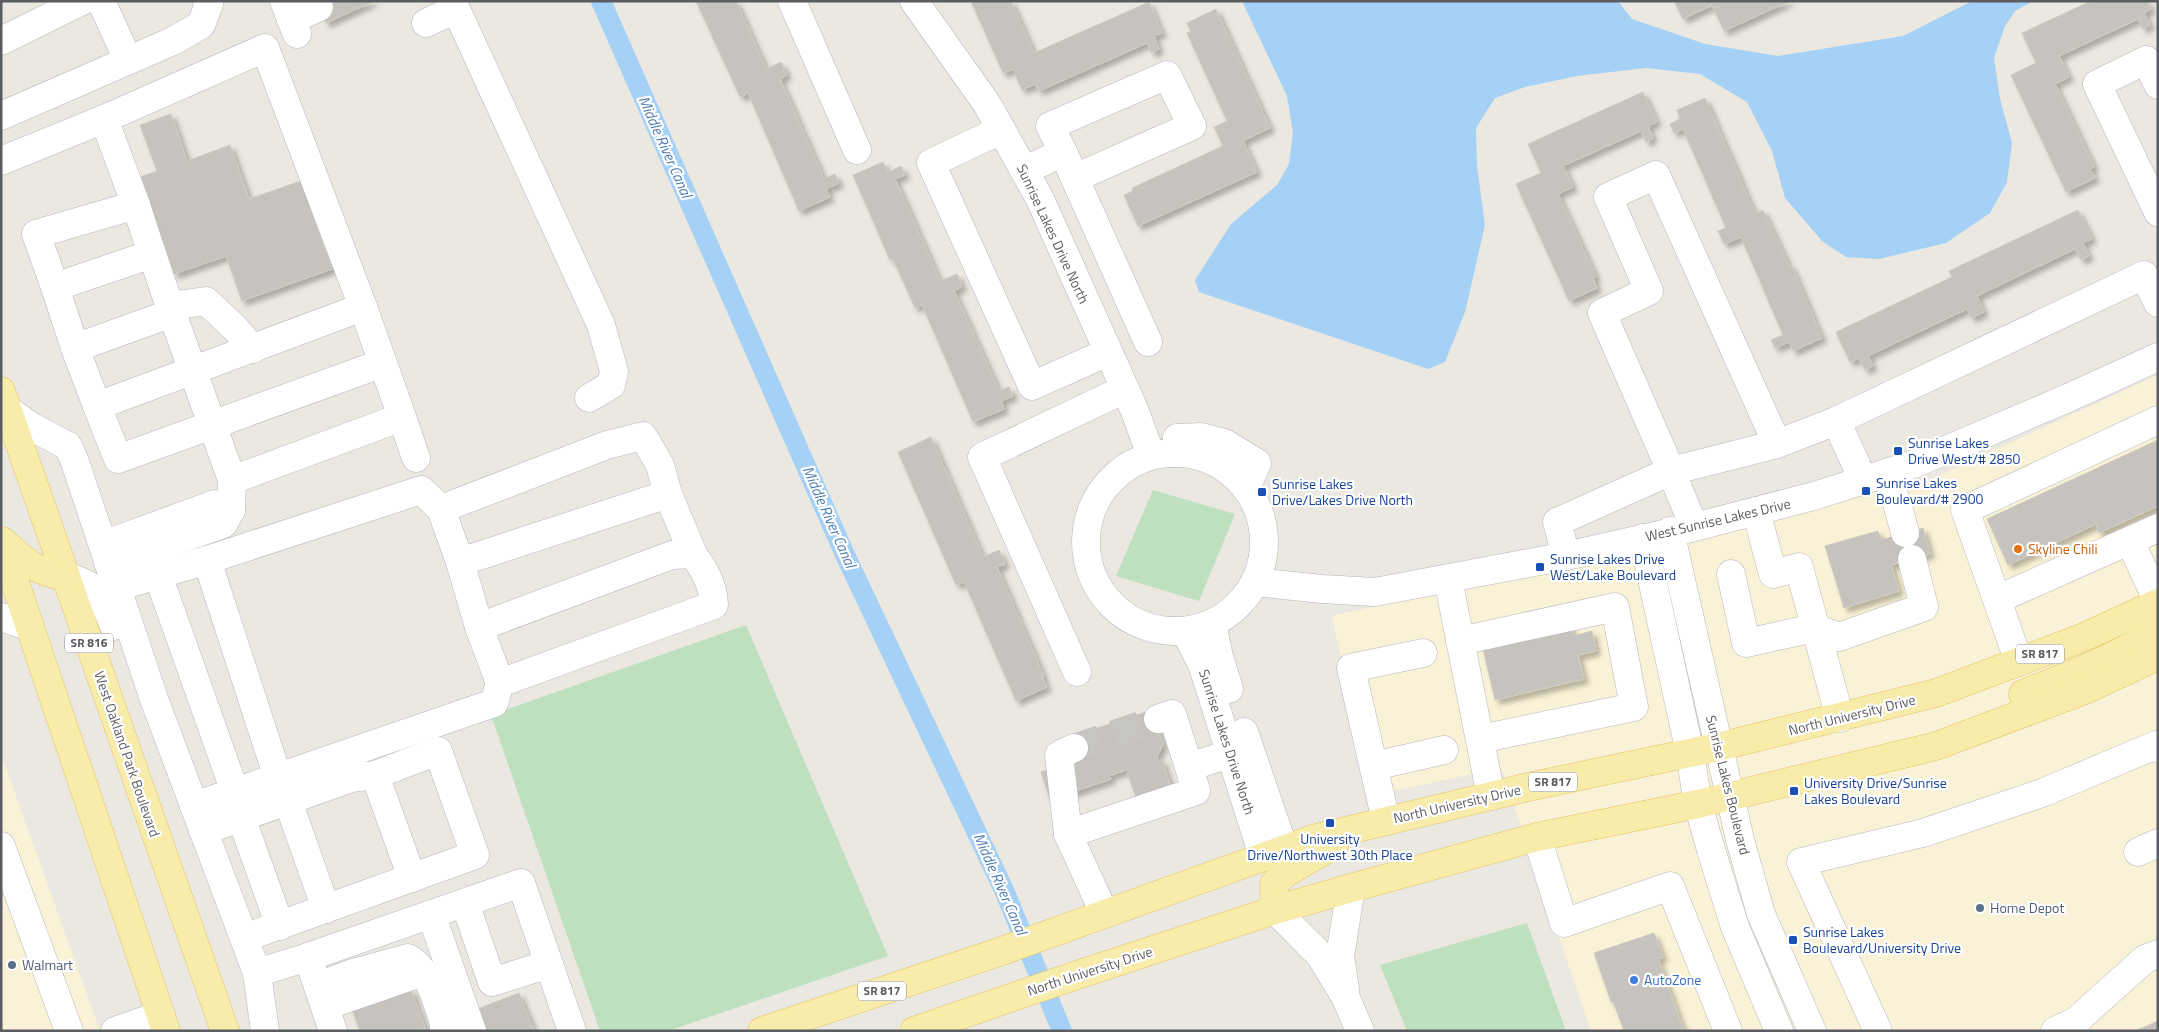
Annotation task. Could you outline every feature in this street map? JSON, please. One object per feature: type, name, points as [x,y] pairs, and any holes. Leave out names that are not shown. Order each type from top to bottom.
[{"type":"main road","name":"West Oakland Park Boulevard","points":[[4,400],[225,1031]]},
{"type":"main road","points":[[1,540],[26,563],[42,572],[66,577]]},
{"type":"main road","points":[[1,540],[164,1023]]},
{"type":"main road","name":"North University Drive","points":[[762,1031],[813,1022],[1104,913],[1316,838],[1491,796],[1718,748],[1936,693],[2084,637],[2158,603]]},
{"type":"main road","points":[[1961,737],[2008,700],[2111,657],[2137,644],[2158,629]]},
{"type":"main road","name":"North University Drive","points":[[914,1031],[948,1024],[1017,995],[1275,910],[1351,888],[1537,837],[1729,797],[1936,746],[2085,690],[2158,656]]},
{"type":"main road","points":[[1275,910],[1274,884],[1284,874],[1376,824]]},
{"type":"street","points":[[1,42],[82,1]]},
{"type":"street","points":[[101,1],[128,60]]},
{"type":"street","points":[[4,109],[173,41],[201,25],[208,4],[207,1]]},
{"type":"street","points":[[792,1],[857,150]]},
{"type":"street","name":"Sunrise Lakes Drive North","points":[[914,1],[987,104],[1040,199],[1108,352],[1157,454]]},
{"type":"street","points":[[426,24],[455,5],[601,325],[614,371],[611,385],[589,398]]},
{"type":"street","points":[[291,18],[319,7]]},
{"type":"street","points":[[1,161],[104,120],[265,48],[363,308],[416,458]]},
{"type":"street","points":[[2158,85],[2146,60],[2097,84],[2158,212]]},
{"type":"street","points":[[1075,178],[1192,126],[1167,75],[1050,126],[1148,342]]},
{"type":"street","points":[[104,120],[136,205],[192,371],[232,480],[230,510],[223,524],[109,565]]},
{"type":"street","points":[[1001,130],[931,163],[1032,386],[1108,352]]},
{"type":"street","points":[[1024,171],[1063,152]]},
{"type":"street","name":"Sunrise Lakes Boulevard","points":[[1777,444],[1656,175],[1608,197],[1649,291],[1602,313],[1690,517],[1681,530],[1718,748],[1729,797],[1762,914],[1812,1031]]},
{"type":"street","points":[[136,205],[36,234],[75,348],[118,459],[383,363]]},
{"type":"street","points":[[55,287],[152,254]]},
{"type":"street","points":[[1566,556],[1557,522],[1671,471],[1777,444],[1836,421],[2151,271],[2158,303]]},
{"type":"street","points":[[75,348],[171,309],[206,301],[253,348]]},
{"type":"street","points":[[97,406],[363,308]]},
{"type":"street","name":"West Sunrise Lakes Drive","points":[[1255,582],[1375,592],[1566,556],[1681,530],[1814,496],[1912,465],[2051,406],[2158,357]]},
{"type":"street","points":[[1077,672],[982,457],[1125,389]]},
{"type":"street","points":[[4,400],[32,427],[68,446],[154,699],[257,973],[264,1031]]},
{"type":"street","points":[[232,480],[402,417]]},
{"type":"street","points":[[2019,662],[1965,510],[2158,420]]},
{"type":"street","points":[[1836,421],[1856,464],[1860,482]]},
{"type":"street","points":[[441,509],[607,445],[643,436],[660,465],[668,494],[693,554],[707,573],[714,591],[714,605],[500,683]]},
{"type":"street","points":[[1178,452],[1204,457],[1227,469],[1246,488],[1258,510],[1264,533],[1262,558],[1255,582],[1244,599],[1229,613],[1212,623],[1185,631],[1163,631],[1148,627],[1122,614],[1105,598],[1094,579],[1086,558],[1085,536],[1089,514],[1099,494],[1113,476],[1131,463],[1157,454],[1178,452]]},
{"type":"street","points":[[1886,473],[1905,533]]},
{"type":"street","points":[[66,577],[82,580],[99,593],[106,606],[144,704],[177,805],[198,816],[283,790],[494,703],[500,683],[479,627],[460,562],[441,509],[421,490],[158,575],[109,565]]},
{"type":"street","points":[[460,562],[668,494]]},
{"type":"street","points":[[1756,511],[1773,574],[1799,567],[1814,628],[1840,718]]},
{"type":"street","points":[[1998,599],[2158,528]]},
{"type":"street","name":"Sunrise Lakes Boulevard","points":[[1643,538],[1690,753],[1698,804],[1735,927],[1779,1031]]},
{"type":"street","points":[[2130,541],[2158,603]]},
{"type":"street","points":[[479,627],[672,555],[693,554]]},
{"type":"street","points":[[1731,574],[1746,643],[1814,628],[1839,637],[1924,607],[1912,559]]},
{"type":"street","points":[[207,560],[283,790],[326,909]]},
{"type":"street","points":[[158,575],[280,926]]},
{"type":"street","points":[[1448,579],[1491,796]]},
{"type":"street","points":[[1460,641],[1615,607],[1634,707],[1480,739]]},
{"type":"street","points":[[1,617],[30,627]]},
{"type":"street","name":"Sunrise Lakes Drive North","points":[[1212,623],[1219,657],[1274,852]]},
{"type":"street","name":"Sunrise Lakes Drive North","points":[[1185,631],[1202,664],[1232,753],[1274,852]]},
{"type":"street","points":[[1376,824],[1374,766],[1351,668],[1423,653]]},
{"type":"street","points":[[1068,834],[1196,791],[1172,714],[1158,719]]},
{"type":"street","points":[[1878,1031],[1801,862],[1923,833],[2042,793],[2156,745],[2158,749]]},
{"type":"street","points":[[1074,748],[1059,755],[1068,834],[1104,913]]},
{"type":"street","points":[[1374,766],[1444,750]]},
{"type":"street","points":[[244,938],[475,855],[438,751],[375,775],[283,790]]},
{"type":"street","points":[[1189,767],[1232,753]]},
{"type":"street","points":[[375,775],[412,878]]},
{"type":"street","points":[[1537,837],[1564,923],[1670,886],[1728,1031]]},
{"type":"street","points":[[1,846],[69,1031]]},
{"type":"street","points":[[257,973],[521,883],[572,1031]]},
{"type":"street","points":[[1346,998],[1340,956],[1351,888]]},
{"type":"street","points":[[465,903],[492,982],[549,964]]},
{"type":"street","points":[[1275,910],[1320,955],[1346,998],[1360,1031]]},
{"type":"street","points":[[432,914],[472,1031]]},
{"type":"street","points":[[2070,1028],[2145,959],[2158,954]]},
{"type":"street","points":[[308,957],[325,1008],[423,972],[444,1023],[444,1031]]},
{"type":"street","points":[[115,1031],[164,1023]]},
{"type":"shaded area","points":[[2158,375],[2158,1031],[1591,1031],[1501,768],[1370,796],[1332,616],[1929,480]]},
{"type":"shaded area","points":[[1,754],[100,1031],[1,1031]]},
{"type":"green space","points":[[1153,490],[1235,514],[1199,601],[1116,576]]},
{"type":"green space","points":[[746,625],[888,956],[668,1031],[600,1031],[491,715]]},
{"type":"green space","points":[[1527,923],[1566,1031],[1407,1031],[1380,965]]},
{"type":"water","points":[[1242,1],[1618,1],[1632,19],[1705,44],[1778,56],[1903,36],[1972,1],[2033,1],[2015,11],[2005,26],[1994,58],[2000,99],[2012,143],[2007,182],[1990,213],[1946,243],[1879,259],[1846,257],[1823,242],[1785,198],[1772,151],[1747,102],[1700,74],[1646,68],[1577,76],[1525,87],[1495,98],[1476,128],[1477,166],[1485,225],[1465,312],[1445,362],[1428,369],[1199,292],[1195,280],[1231,224],[1277,185],[1289,164],[1293,133],[1287,96]]},
{"type":"building","points":[[317,1],[374,1],[326,23]]},
{"type":"building","points":[[696,1],[736,1],[766,69],[781,62],[787,75],[780,79],[824,179],[835,174],[839,183],[826,189],[830,197],[799,211],[748,93],[740,97]]},
{"type":"building","points":[[971,1],[1011,1],[1034,53],[1149,2],[1162,33],[1154,36],[1159,49],[1152,53],[1147,43],[1039,91],[1035,84],[1022,90],[1013,69],[1003,73]]},
{"type":"building","points":[[1674,1],[1790,1],[1724,31],[1712,5],[1683,19]]},
{"type":"building","points":[[2091,1],[2147,1],[2151,9],[2144,13],[2150,25],[2143,29],[2138,19],[2059,56],[2069,77],[2055,84],[2094,167],[2090,169],[2095,178],[2066,192],[2011,75],[2036,63],[2022,33]]},
{"type":"building","points":[[1216,9],[1270,128],[1243,141],[1257,172],[1138,226],[1124,195],[1133,191],[1132,188],[1223,146],[1214,127],[1227,121],[1187,33],[1191,32],[1187,23]]},
{"type":"building","points":[[1643,92],[1657,122],[1648,126],[1653,138],[1646,142],[1641,131],[1563,166],[1573,187],[1558,194],[1596,277],[1593,279],[1597,288],[1569,301],[1516,184],[1541,173],[1528,144]]},
{"type":"building","points":[[1705,98],[1755,214],[1763,210],[1789,266],[1791,265],[1822,338],[1793,351],[1789,342],[1775,348],[1771,340],[1783,335],[1741,237],[1724,244],[1718,231],[1726,228],[1683,129],[1674,133],[1670,124],[1680,119],[1677,110]]},
{"type":"building","points":[[171,114],[187,161],[230,145],[249,199],[301,181],[332,269],[242,301],[226,256],[174,274],[140,177],[157,171],[140,125]]},
{"type":"building","points":[[883,162],[888,172],[901,166],[905,175],[895,179],[940,281],[957,274],[962,287],[954,291],[999,391],[1009,387],[1013,396],[1001,401],[1004,409],[973,422],[922,305],[915,308],[893,259],[890,260],[853,175]]},
{"type":"building","points":[[2078,210],[2092,239],[2083,243],[2089,256],[2081,260],[2075,249],[1977,296],[1984,312],[1971,318],[1967,309],[1868,356],[1873,366],[1865,370],[1859,358],[1850,362],[1836,332],[1952,277],[1949,271]]},
{"type":"building","points":[[931,437],[983,557],[999,550],[1005,564],[997,567],[1044,677],[1042,677],[1047,687],[1016,701],[964,582],[956,585],[898,452]]},
{"type":"building","points":[[2158,440],[2158,506],[2099,533],[2096,524],[2008,565],[1987,519]]},
{"type":"building","points":[[1923,528],[1930,554],[1891,565],[1899,591],[1844,608],[1825,546],[1878,531],[1881,540]]},
{"type":"building","points":[[1570,624],[1573,636],[1592,631],[1596,651],[1578,655],[1584,679],[1495,700],[1482,645]]},
{"type":"building","points":[[1155,709],[1156,726],[1163,744],[1157,757],[1158,761],[1162,760],[1173,794],[1139,806],[1127,772],[1130,771],[1129,769],[1109,776],[1111,779],[1050,800],[1041,772],[1078,758],[1070,737]]},
{"type":"building","name":"AutoZone","points":[[1654,933],[1663,957],[1658,959],[1684,1031],[1624,1031],[1613,1001],[1611,1002],[1594,953]]},
{"type":"building","points":[[411,989],[426,1031],[360,1031],[352,1009]]},
{"type":"building","points":[[519,993],[534,1031],[479,1031],[472,1011]]},
{"type":"building","points":[[2158,1021],[2158,1031],[2135,1031]]},
{"type":"waterway","name":"Middle River Canal","points":[[601,1],[846,557],[1004,890],[1062,1031]]},
{"type":"tunnel","points":[[1074,748],[1158,719]]},
{"type":"place","name":"Sunrise Lakes Drive West/# 2850","points":[[1898,451]]},
{"type":"place","name":"Sunrise Lakes Boulevard/# 2900","points":[[1866,491]]},
{"type":"place","name":"Sunrise Lakes Drive/Lakes Drive North","points":[[1262,492]]},
{"type":"place","name":"Skyline Chili","points":[[2018,549]]},
{"type":"place","name":"Sunrise Lakes Drive West/Lake Boulevard","points":[[1540,567]]},
{"type":"place","name":"University Drive/Sunrise Lakes Boulevard","points":[[1794,791]]},
{"type":"place","name":"University Drive/Northwest 30th Place","points":[[1330,823]]},
{"type":"place","name":"Home Depot","points":[[1980,908]]},
{"type":"place","name":"Sunrise Lakes Boulevard/University Drive","points":[[1793,940]]},
{"type":"place","name":"Walmart","points":[[12,965]]},
{"type":"place","name":"AutoZone","points":[[1634,980]]}]
